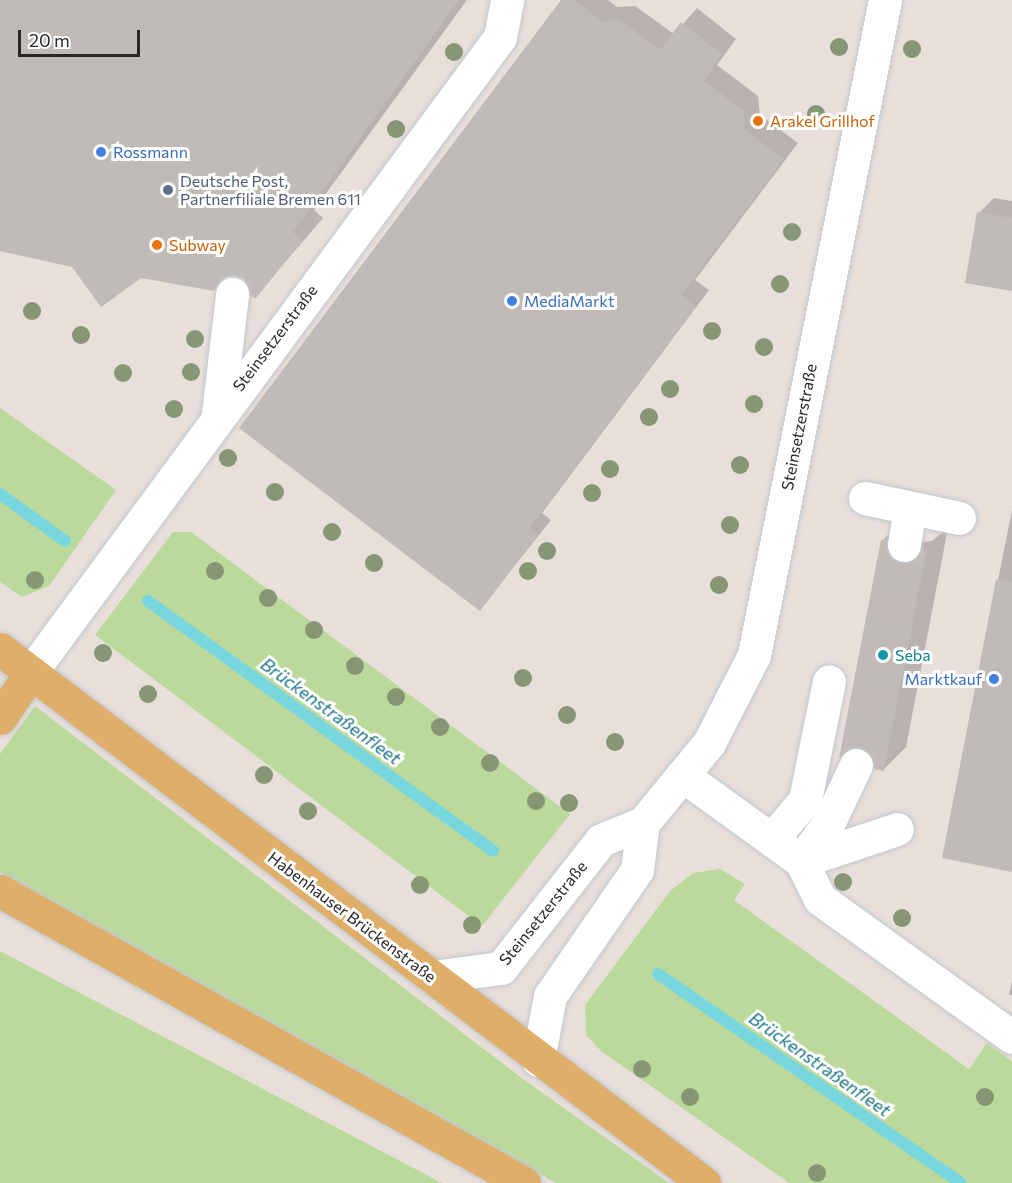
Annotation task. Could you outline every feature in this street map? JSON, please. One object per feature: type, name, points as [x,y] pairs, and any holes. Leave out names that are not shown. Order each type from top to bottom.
[{"type":"main road","name":"Habenhauser Brückenstraße","points":[[0,649],[538,1060],[705,1183]]},
{"type":"main road","points":[[0,718],[31,672]]},
{"type":"main road","points":[[0,891],[524,1183]]},
{"type":"street","name":"Steinsetzerstraße","points":[[31,672],[180,466],[500,37],[507,0]]},
{"type":"street","name":"Steinsetzerstraße","points":[[432,977],[501,968],[601,840],[643,823],[708,743],[754,654],[885,0]]},
{"type":"street","points":[[218,415],[232,294]]},
{"type":"street","points":[[865,498],[959,518]]},
{"type":"street","points":[[904,545],[910,508]]},
{"type":"street","points":[[772,839],[805,800],[830,681]]},
{"type":"street","points":[[801,861],[829,822],[856,765]]},
{"type":"street","points":[[682,775],[801,861],[820,899],[1012,1037]]},
{"type":"street","points":[[538,1060],[550,996],[637,870],[643,823]]},
{"type":"street","points":[[801,861],[897,829]]},
{"type":"green space","points":[[0,408],[116,490],[49,586],[22,597],[0,582]]},
{"type":"green space","points":[[173,532],[191,532],[570,814],[482,926],[95,635]]},
{"type":"green space","points":[[35,706],[523,1079],[669,1183],[556,1183],[0,872],[0,754]]},
{"type":"green space","points":[[720,869],[745,884],[734,900],[969,1069],[987,1043],[1012,1061],[1012,1183],[789,1183],[601,1051],[586,1035],[585,1005],[670,891],[693,873]]},
{"type":"green space","points":[[0,951],[442,1183],[0,1183]]},
{"type":"building","points":[[0,0],[459,0],[293,232],[302,241],[256,298],[251,297],[244,279],[235,276],[224,277],[214,291],[141,278],[101,307],[72,267],[0,251]]},
{"type":"building","name":"MediaMarkt","points":[[561,0],[574,0],[602,21],[620,20],[660,50],[681,22],[722,54],[704,81],[744,111],[745,130],[784,159],[681,295],[696,306],[529,529],[538,535],[480,611],[239,428]]},
{"type":"building","points":[[977,212],[1012,218],[1012,291],[965,283]]},
{"type":"building","name":"Seba","points":[[881,540],[886,541],[892,559],[900,563],[911,562],[922,548],[927,549],[884,771],[874,769],[872,755],[863,748],[846,749],[839,758]]},
{"type":"building","name":"Marktkauf","points":[[996,580],[1012,581],[1012,872],[942,858]]},
{"type":"waterway","name":"Brückenstraßenfleet","points":[[0,494],[65,541]]},
{"type":"waterway","name":"Brückenstraßenfleet","points":[[148,601],[493,851]]},
{"type":"waterway","name":"Brückenstraßenfleet","points":[[658,974],[961,1183]]},
{"type":"tunnel","points":[[856,765],[904,545]]},
{"type":"place","name":"Arakel Grillhof","points":[[758,121]]},
{"type":"place","name":"Rossmann","points":[[101,152]]},
{"type":"place","name":"Deutsche Post, Partnerfiliale Bremen 611","points":[[168,190]]},
{"type":"place","name":"Subway","points":[[157,245]]},
{"type":"place","name":"MediaMarkt","points":[[512,301]]},
{"type":"place","name":"Seba","points":[[883,655]]},
{"type":"place","name":"Marktkauf","points":[[994,679]]}]
